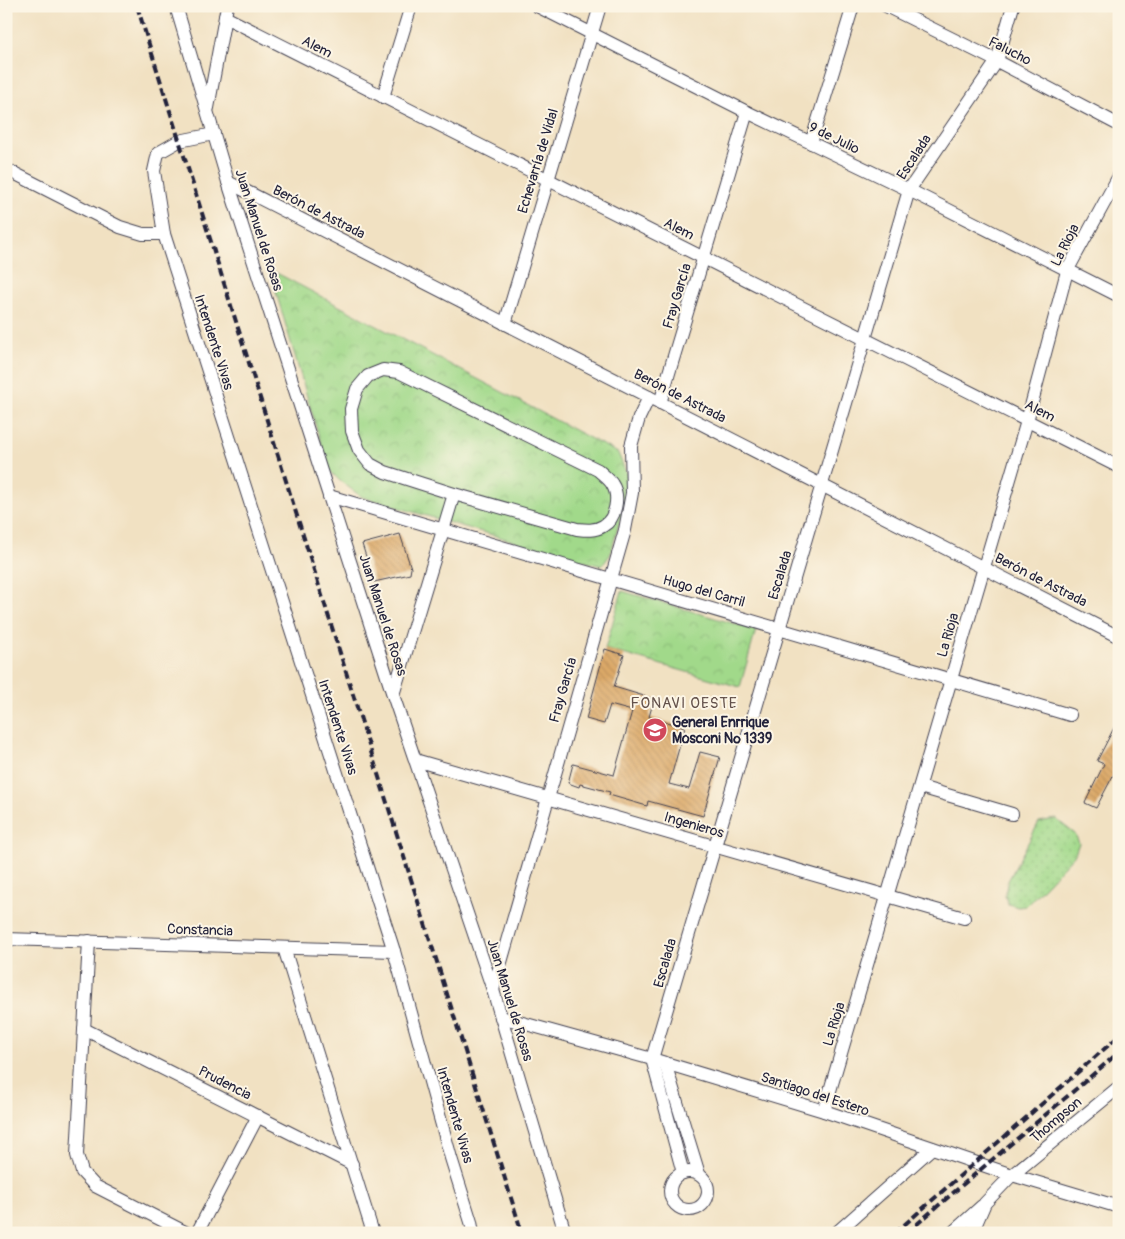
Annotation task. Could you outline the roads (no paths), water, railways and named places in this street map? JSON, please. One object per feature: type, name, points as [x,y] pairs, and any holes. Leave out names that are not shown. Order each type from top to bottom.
[{"type":"street","name":"Juan Manuel de Rosas","points":[[176,6],[228,182],[393,695],[493,990],[565,1233]]},
{"type":"street","points":[[383,97],[411,6]]},
{"type":"street","name":"9 de Julio","points":[[537,6],[1119,296]]},
{"type":"street","name":"Echevarría de Vidal","points":[[505,324],[600,6]]},
{"type":"street","points":[[811,143],[853,6]]},
{"type":"street","name":"Falucho","points":[[886,6],[997,61],[1119,125]]},
{"type":"street","name":"Escalada","points":[[658,1061],[715,846],[909,190],[997,61],[1013,6]]},
{"type":"street","points":[[208,110],[226,12]]},
{"type":"street","name":"Alem","points":[[226,12],[383,97],[1119,467]]},
{"type":"street","name":"Fray García","points":[[660,403],[747,112]]},
{"type":"street","points":[[6,169],[120,227],[143,234],[164,234],[154,171],[158,154],[180,141],[214,134]]},
{"type":"street","name":"La Rioja","points":[[824,1111],[1028,421],[1067,271],[1119,176]]},
{"type":"street","name":"Berón de Astrada","points":[[228,182],[1119,637]]},
{"type":"street","name":"Intendente Vivas","points":[[164,234],[394,951],[473,1233]]},
{"type":"street","points":[[383,370],[399,372],[598,470],[612,484],[617,497],[614,513],[605,526],[591,531],[577,529],[454,494],[386,472],[370,464],[359,450],[352,430],[351,409],[357,389],[368,376],[383,370]]},
{"type":"street","name":"Fray García","points":[[493,990],[625,530],[632,493],[630,446],[639,418],[649,397]]},
{"type":"street","points":[[393,695],[454,494]]},
{"type":"street","name":"Hugo del Carril","points":[[329,496],[1070,715]]},
{"type":"street","name":"Ingenieros","points":[[415,760],[964,918]]},
{"type":"street","points":[[920,787],[1012,814]]},
{"type":"street","name":"Constancia","points":[[6,939],[394,951]]},
{"type":"street","points":[[89,941],[77,1156],[82,1172],[95,1186],[187,1233]]},
{"type":"street","points":[[284,948],[373,1233]]},
{"type":"street","name":"Santiago del Estero","points":[[500,1017],[658,1061],[824,1111],[1012,1175],[1119,1207]]},
{"type":"street","name":"Prudencia","points":[[84,1029],[352,1164]]},
{"type":"street","points":[[658,1061],[683,1173]]},
{"type":"street","points":[[658,1061],[699,1174],[707,1182],[709,1193],[708,1198],[696,1210],[685,1210],[675,1205],[670,1195],[674,1179],[683,1173],[699,1174]]},
{"type":"street","name":"Thompson","points":[[985,1203],[1012,1175],[1119,1087]]},
{"type":"street","points":[[197,1233],[258,1116]]},
{"type":"street","points":[[836,1233],[932,1148]]},
{"type":"street","points":[[952,1233],[985,1203]]},
{"type":"street","points":[[972,1233],[985,1203]]},
{"type":"railway","points":[[137,6],[522,1233]]},
{"type":"railway","points":[[895,1233],[1119,1036]]},
{"type":"railway","points":[[907,1233],[1119,1052]]},
{"type":"place","name":"General Enrrique Mosconi Nº 1339","points":[[655,730]]},
{"type":"district","name":"FONAVI OESTE","points":[[684,703]]}]
